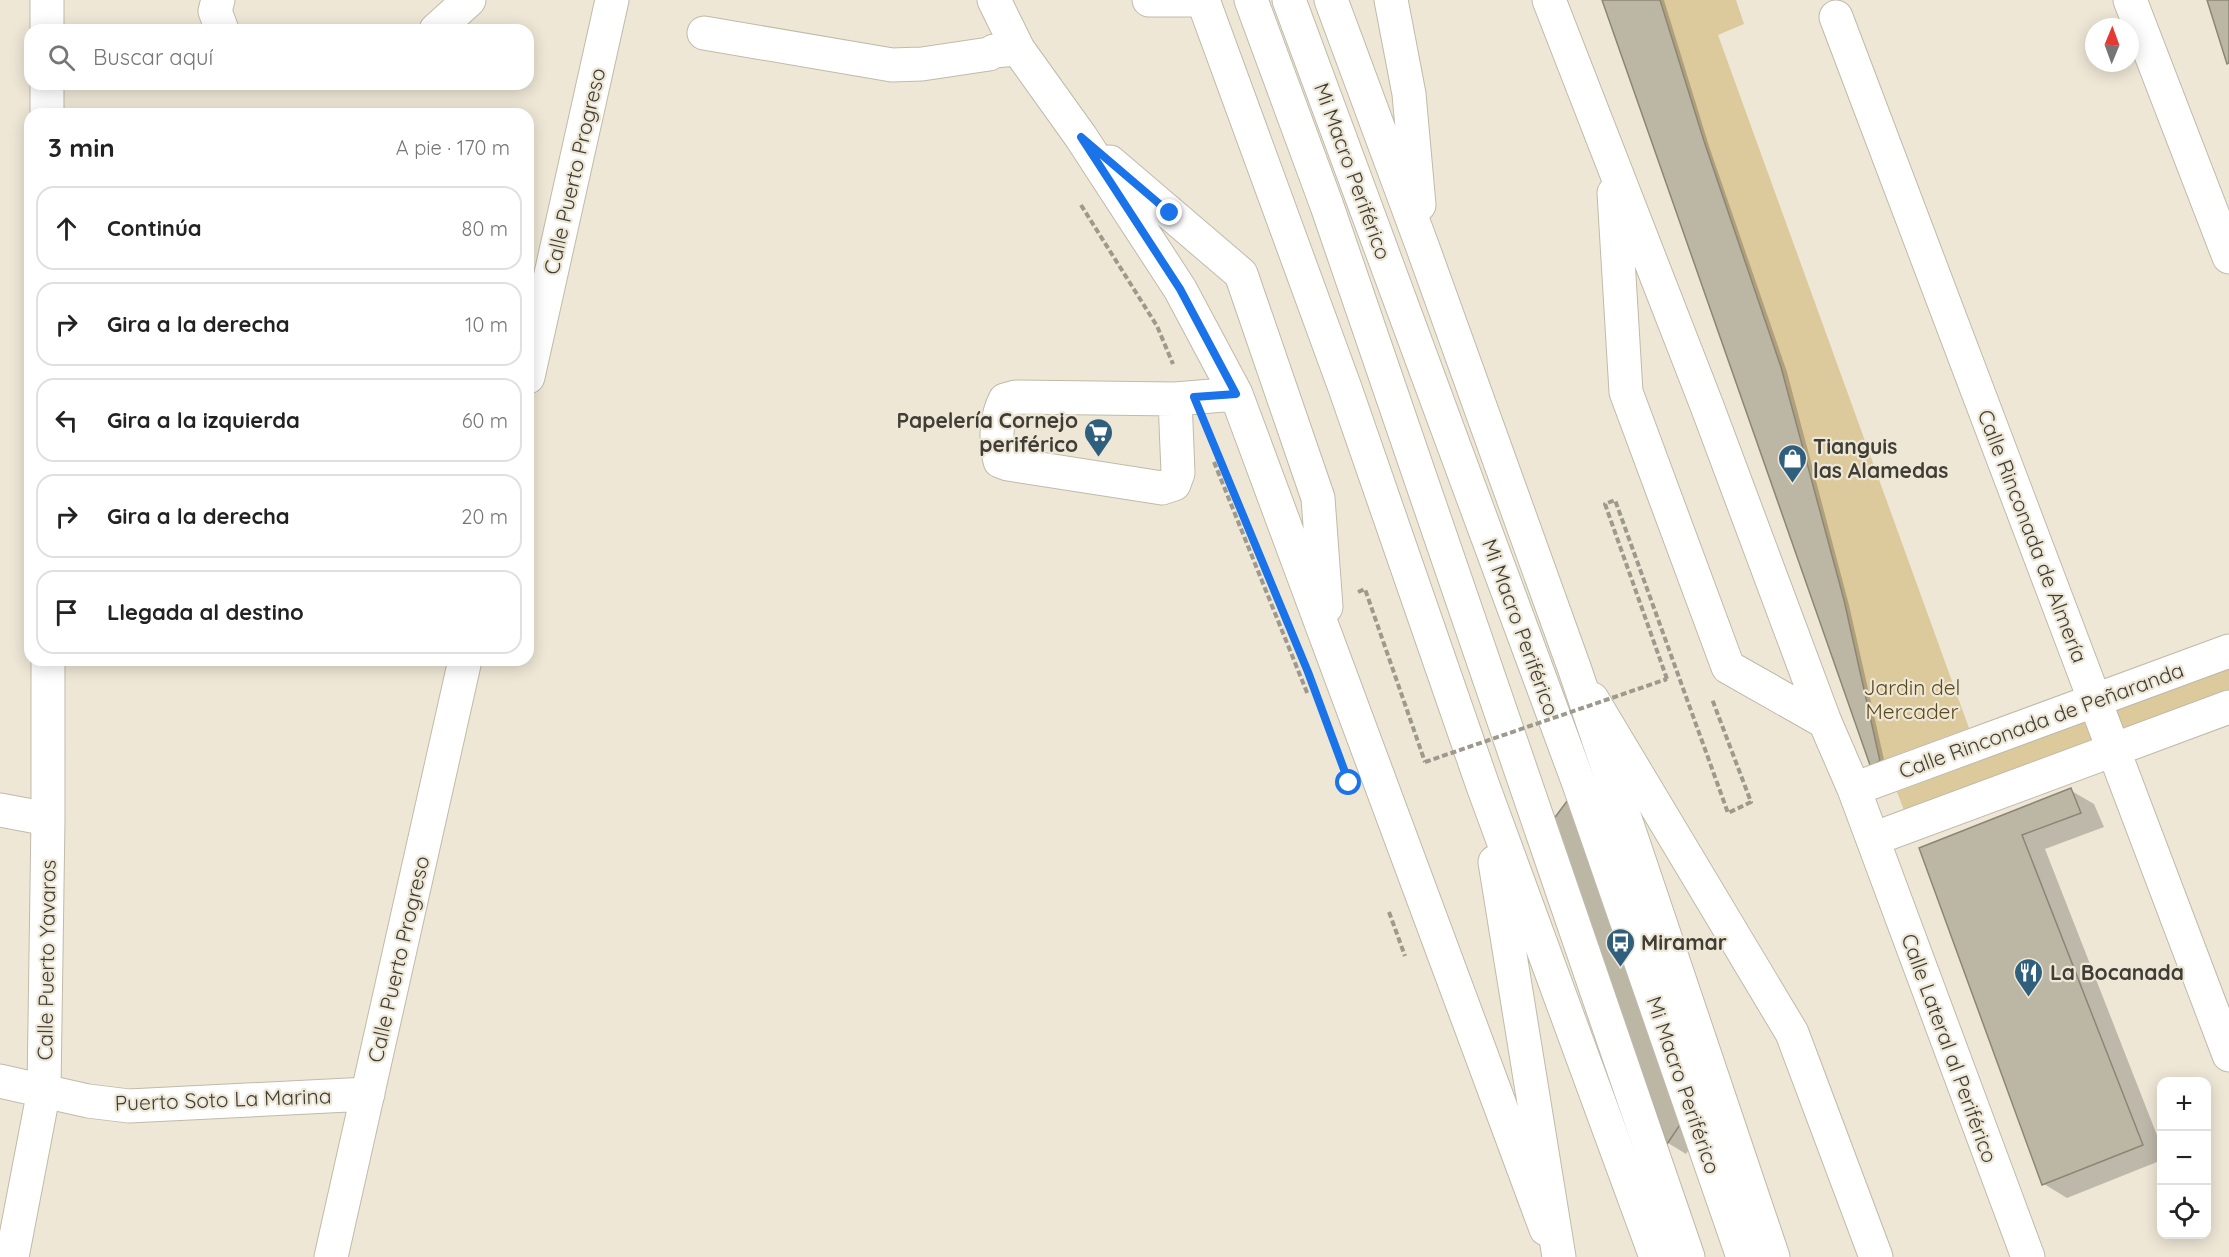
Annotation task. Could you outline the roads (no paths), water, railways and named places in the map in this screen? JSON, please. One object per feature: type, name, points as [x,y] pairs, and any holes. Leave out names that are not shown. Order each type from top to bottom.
[{"type":"main road","points":[[47,0],[47,24]]},
{"type":"main road","points":[[218,0],[215,10],[220,24]]},
{"type":"main road","points":[[443,24],[469,0]]},
{"type":"main road","name":"Calle Puerto Progreso","points":[[534,350],[612,0]]},
{"type":"main road","points":[[994,0],[1018,49],[1081,137],[1180,289],[1236,394],[1558,1257]]},
{"type":"main road","points":[[1149,0],[1194,0]]},
{"type":"main road","points":[[1203,0],[1345,388],[1483,786],[1656,1257]]},
{"type":"main road","name":"Mi Macro Periférico","points":[[1251,0],[1327,206],[1688,1257]]},
{"type":"main road","name":"Mi Macro Periférico","points":[[1289,0],[1579,784],[1743,1257]]},
{"type":"main road","points":[[1331,0],[1424,248],[1575,670],[1773,1257]]},
{"type":"main road","points":[[1391,0],[1409,94],[1424,248]]},
{"type":"main road","name":"Calle Lateral al Periférico","points":[[1549,0],[1707,406],[1825,722],[1854,789],[2028,1257]]},
{"type":"main road","points":[[2130,0],[2229,257]]},
{"type":"main road","name":"Calle Rinconada de Almería","points":[[1836,17],[2229,1055]]},
{"type":"main road","points":[[704,33],[892,64],[922,64],[1018,49]]},
{"type":"main road","points":[[47,90],[47,108]]},
{"type":"main road","points":[[1081,137],[1241,274],[1318,498],[1329,645]]},
{"type":"main road","points":[[1612,163],[1626,392],[1728,667],[1825,722]]},
{"type":"main road","points":[[1186,398],[1178,473],[1174,483],[1162,489],[1000,461],[997,449],[1000,411],[1005,400],[1016,398],[1186,398],[1236,394]]},
{"type":"main road","name":"Calle Rinconada de Peñaranda","points":[[1854,789],[2229,651]]},
{"type":"main road","name":"Calle Puerto Yavaros","points":[[12,1257],[44,1090],[48,666]]},
{"type":"main road","name":"Calle Puerto Progreso","points":[[331,1257],[464,666]]},
{"type":"main road","points":[[1575,670],[1792,1033],[1876,1257]]},
{"type":"main road","points":[[1873,839],[2229,707]]},
{"type":"main road","points":[[1483,786],[1558,1257]]},
{"type":"main road","points":[[0,810],[48,819]]},
{"type":"main road","name":"Puerto Soto La Marina","points":[[0,1081],[88,1101],[129,1106],[368,1094]]},
{"type":"place","name":"Papelería Cornejo periférico","points":[[1099,458]]},
{"type":"place","name":"Tianguis las Alamedas","points":[[1792,484]]},
{"type":"place","name":"Miramar","points":[[1620,968]]},
{"type":"place","name":"La Bocanada","points":[[2029,998]]},
{"type":"park label","name":"Jardin del Mercader","points":[[1912,699]]}]
